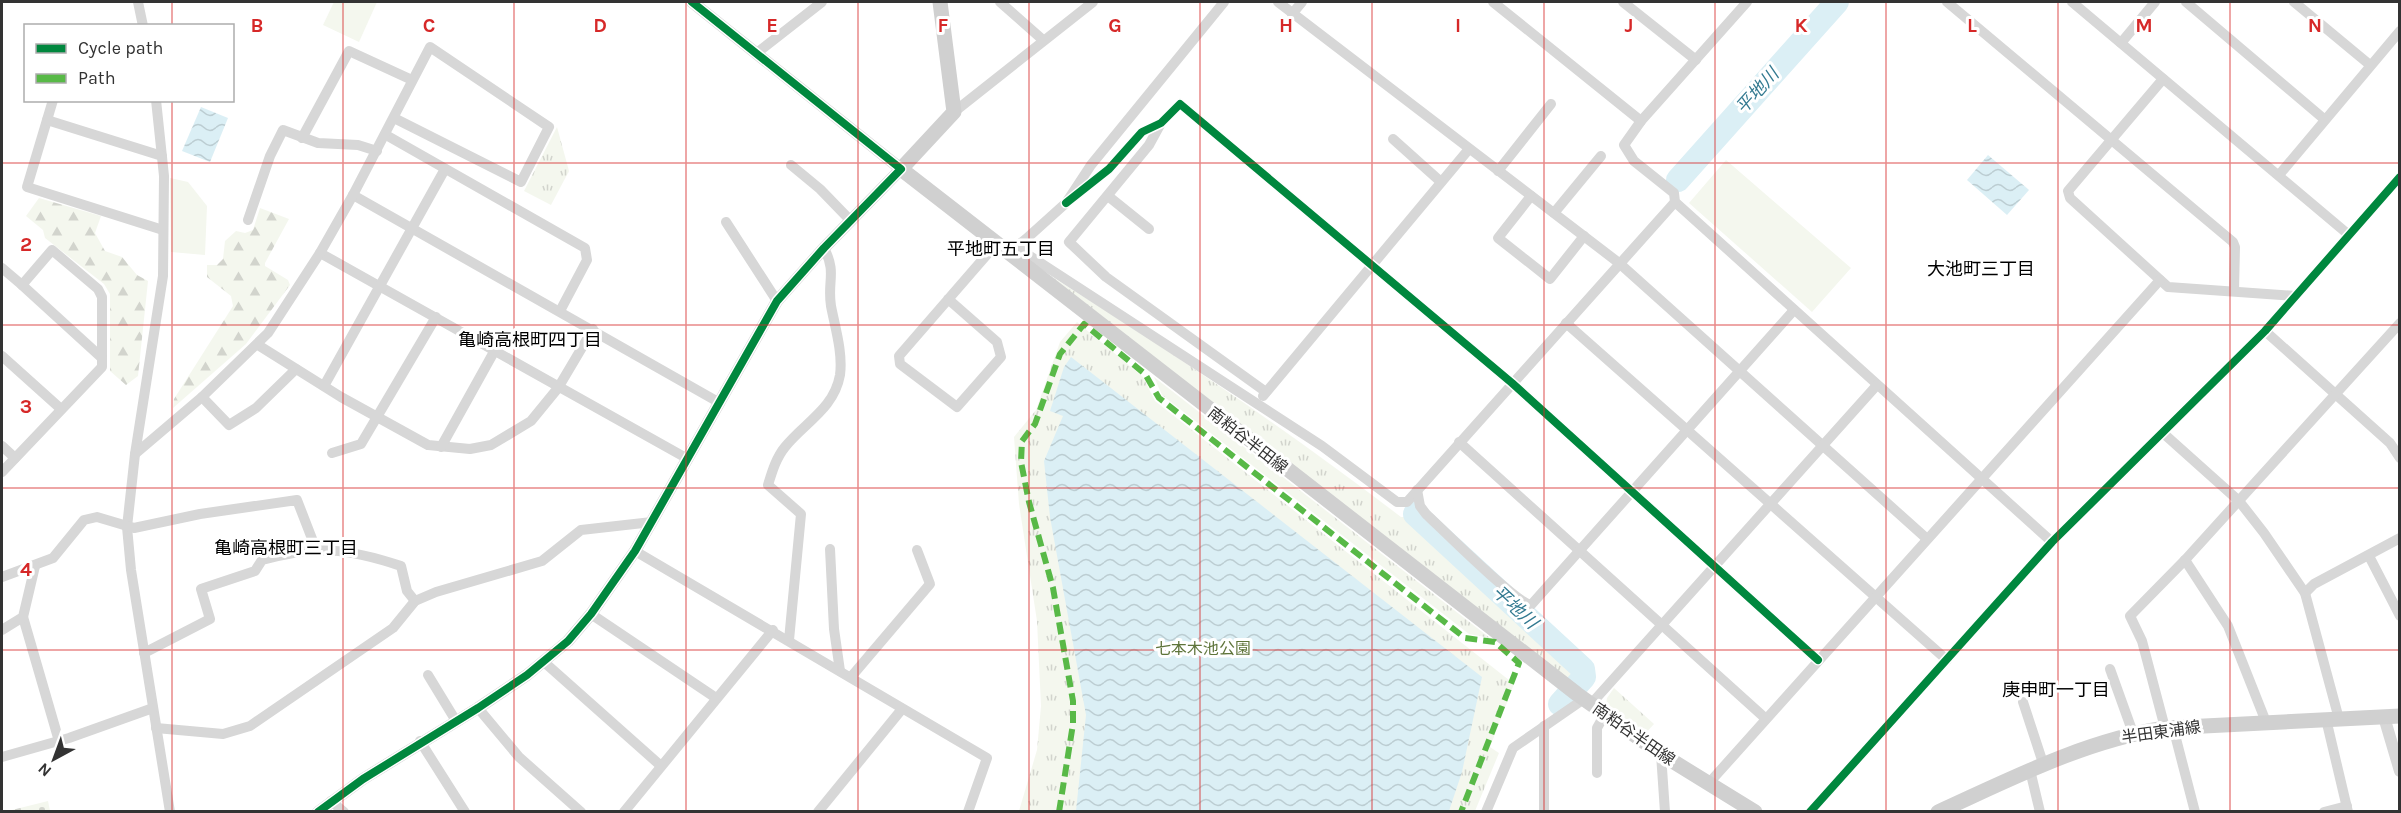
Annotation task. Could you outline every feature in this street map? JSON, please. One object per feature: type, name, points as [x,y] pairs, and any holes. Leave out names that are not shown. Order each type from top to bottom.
[{"type":"main road","points":[[901,169],[954,112],[940,2]]},
{"type":"main road","name":"南粕谷半田線","points":[[901,169],[1005,245],[1247,440],[1580,696],[1661,754],[1755,812]]},
{"type":"main road","name":"半田東浦線","points":[[1938,812],[2037,767],[2133,733],[2169,728],[2266,722],[2392,717]]},
{"type":"street","points":[[138,2],[143,24]]},
{"type":"street","points":[[318,812],[420,741],[478,708],[544,662],[568,641],[591,614],[635,550],[777,301],[850,220],[901,169],[758,52],[692,2]]},
{"type":"street","points":[[758,52],[822,2]]},
{"type":"street","points":[[1000,2],[1043,40]]},
{"type":"street","points":[[954,112],[1092,2]]},
{"type":"street","points":[[1066,203],[1091,165],[1224,2]]},
{"type":"street","points":[[1278,2],[1619,263],[1926,538]]},
{"type":"street","points":[[1292,14],[1302,2]]},
{"type":"street","points":[[1493,2],[1641,121]]},
{"type":"street","points":[[1623,2],[1696,60]]},
{"type":"street","points":[[1748,2],[1641,121],[1624,145],[1634,161],[1674,193],[1676,202],[2052,542]]},
{"type":"street","points":[[1947,2],[2233,242],[2235,247],[2234,291]]},
{"type":"street","points":[[2072,2],[2349,235]]},
{"type":"street","points":[[2121,43],[2155,2]]},
{"type":"street","points":[[2186,2],[2324,119]]},
{"type":"street","points":[[2294,2],[2370,65]]},
{"type":"street","points":[[2279,175],[2400,31]]},
{"type":"street","points":[[135,454],[258,345],[320,253],[386,135],[394,118],[412,80],[430,47],[549,127],[521,182],[394,118]]},
{"type":"street","points":[[302,138],[349,51],[412,80]]},
{"type":"street","points":[[2163,79],[2068,191],[2070,198],[2168,287],[2296,296]]},
{"type":"street","points":[[52,102],[27,187],[163,230]]},
{"type":"street","points":[[156,102],[162,156],[163,276],[135,454],[127,527],[144,653],[170,812]]},
{"type":"street","points":[[1266,392],[1106,277],[1069,242],[1149,145],[1161,123],[1180,104],[1512,383],[1818,660]]},
{"type":"street","points":[[1498,171],[1551,104]]},
{"type":"street","points":[[47,120],[162,156]]},
{"type":"street","points":[[948,299],[997,342],[1001,357],[957,407],[900,364],[899,356],[948,299],[1005,245],[1048,221],[1066,203],[1108,169],[1143,132],[1155,123],[1161,123]]},
{"type":"street","points":[[248,220],[270,156],[283,130],[318,143],[358,145],[377,151]]},
{"type":"street","points":[[386,135],[585,249],[587,260],[560,311]]},
{"type":"street","points":[[1393,139],[1441,182]]},
{"type":"street","points":[[1257,404],[1469,149]]},
{"type":"street","points":[[1554,213],[1601,156]]},
{"type":"street","points":[[791,165],[820,189],[850,220]]},
{"type":"street","points":[[324,386],[445,169]]},
{"type":"street","points":[[1810,812],[2052,542],[2265,331],[2400,177]]},
{"type":"street","points":[[353,195],[720,403]]},
{"type":"street","points":[[1108,196],[1149,230]]},
{"type":"street","points":[[1531,196],[1498,238],[1550,279],[1584,236]]},
{"type":"street","points":[[1005,245],[1257,404],[1402,502],[1417,490],[1676,202]]},
{"type":"street","points":[[726,222],[777,301]]},
{"type":"street","points":[[789,640],[801,514],[768,485],[773,468],[784,448],[822,412],[840,376],[840,360],[830,294],[832,263],[824,248]]},
{"type":"street","points":[[2,472],[102,368],[102,297],[98,289],[52,250],[22,285]]},
{"type":"street","points":[[320,253],[688,459]]},
{"type":"street","points":[[2,268],[102,358]]},
{"type":"street","points":[[1708,783],[2160,280]]},
{"type":"street","points":[[1417,490],[1419,506],[1426,514],[1526,604],[1531,605],[1794,310]]},
{"type":"street","points":[[332,453],[362,444],[436,317]]},
{"type":"street","points":[[1566,323],[1947,660]]},
{"type":"street","points":[[2195,812],[2142,641],[2130,616],[2185,560],[2334,393],[2400,323]]},
{"type":"street","points":[[258,345],[378,418],[428,445],[470,449],[491,445],[512,435],[531,421],[558,388],[593,329]]},
{"type":"street","points":[[2265,331],[2390,443],[2400,458]]},
{"type":"street","points":[[441,447],[495,350]]},
{"type":"street","points":[[2,356],[61,410]]},
{"type":"street","points":[[202,397],[229,425],[256,408],[296,369]]},
{"type":"street","points":[[1486,812],[1513,748],[1544,726],[1661,626],[1876,385]]},
{"type":"street","points":[[2163,434],[2239,501],[2264,532],[2305,593],[2333,719],[2347,809],[2324,812]]},
{"type":"street","points":[[1459,442],[1577,551],[1765,718]]},
{"type":"street","points":[[2,446],[15,458]]},
{"type":"street","points":[[2,577],[53,558],[84,520],[97,517],[134,528],[297,500],[316,549]]},
{"type":"street","points":[[156,728],[224,734],[250,726],[393,628],[415,601],[436,592],[542,561],[581,530],[652,522]]},
{"type":"street","points":[[2305,593],[2314,584],[2400,538]]},
{"type":"street","points":[[144,653],[210,619],[201,589],[255,571],[262,560],[297,550],[316,549],[370,556],[400,566],[407,591],[415,601]]},
{"type":"street","points":[[830,549],[834,628],[840,670]]},
{"type":"street","points":[[635,550],[987,758],[968,812]]},
{"type":"street","points":[[850,677],[930,584],[917,550]]},
{"type":"street","points":[[2369,556],[2400,616]]},
{"type":"street","points":[[2185,560],[2228,626],[2266,722]]},
{"type":"street","points":[[35,566],[24,617],[59,741]]},
{"type":"street","points":[[591,614],[716,698]]},
{"type":"street","points":[[2,630],[24,617]]},
{"type":"street","points":[[624,812],[773,630]]},
{"type":"street","points":[[544,662],[661,766]]},
{"type":"street","points":[[2110,669],[2133,733]]},
{"type":"street","points":[[428,675],[456,721]]},
{"type":"street","points":[[2023,702],[2037,767],[2040,812]]},
{"type":"street","points":[[2,757],[59,741],[153,708]]},
{"type":"street","points":[[478,708],[519,757],[581,812]]},
{"type":"street","points":[[818,812],[902,709]]},
{"type":"street","points":[[1597,772],[1597,728],[1605,714]]},
{"type":"street","points":[[2392,717],[2400,771]]},
{"type":"street","points":[[1544,726],[1544,812]]},
{"type":"street","points":[[420,741],[465,812]]},
{"type":"street","points":[[1661,754],[1665,812]]},
{"type":"street","points":[[331,801],[344,812]]},
{"type":"green space","points":[[334,2],[377,2],[359,42],[323,25]]},
{"type":"green space","points":[[557,127],[569,171],[551,205],[524,191]]},
{"type":"green space","points":[[1726,160],[1851,268],[1812,312],[1689,203]]},
{"type":"green space","points":[[170,178],[188,182],[207,206],[205,255],[171,252]]},
{"type":"green space","points":[[39,198],[101,216],[95,233],[105,251],[122,257],[137,275],[148,281],[138,376],[126,385],[110,371],[110,294],[104,284],[45,238],[43,230],[26,216]]},
{"type":"green space","points":[[260,208],[289,219],[265,266],[288,280],[290,285],[246,344],[173,408],[174,399],[233,306],[231,296],[207,277],[207,265],[217,265],[223,259],[225,241],[236,231],[245,233],[253,230]]},
{"type":"green space","points":[[1049,275],[1228,392],[1401,517],[1413,517],[1577,670],[1573,683]]},
{"type":"green space","name":"七本木池公園","points":[[1077,322],[1143,377],[1155,401],[1514,684],[1490,747],[1499,753],[1475,811],[1019,811],[1037,750],[1041,706],[1037,621],[1019,504],[1014,437],[1036,410],[1060,342]]},
{"type":"green space","points":[[1154,377],[1490,638],[1469,634],[1162,395]]},
{"type":"green space","points":[[1614,688],[1654,724],[1645,734],[1606,704]]},
{"type":"green space","points":[[48,801],[50,811],[8,811]]},
{"type":"water","points":[[201,107],[228,118],[210,162],[182,151]]},
{"type":"water","points":[[1988,155],[2029,190],[2007,215],[1967,180]]},
{"type":"water","name":"七本木池公園","points":[[1071,357],[1482,677],[1462,772],[1449,811],[1076,811],[1086,715],[1050,517],[1044,461],[1063,416],[1050,411],[1064,367]]},
{"type":"waterway","name":"平地川","points":[[1678,180],[1837,2]]},
{"type":"waterway","name":"平地川","points":[[1415,514],[1583,669],[1584,677],[1560,704]]},
{"type":"marked path","points":[[1059,812],[1073,724],[1073,701],[1053,588],[1029,502],[1021,462],[1022,441],[1035,424],[1060,354],[1084,324],[1145,374],[1159,398],[1465,638],[1495,642],[1519,663],[1461,812]]},
{"type":"cycle path","points":[[318,812],[363,779],[527,675],[568,641],[591,614],[635,551],[777,301],[824,248],[901,169],[692,2]]},
{"type":"cycle path","points":[[1066,203],[1109,169],[1142,132],[1161,123],[1180,104],[1512,383],[1818,660]]},
{"type":"cycle path","points":[[1810,812],[2052,542],[2265,331],[2400,177]]},
{"type":"district","name":"平地町五丁目","points":[[1001,249]]},
{"type":"district","name":"大池町三丁目","points":[[1981,269]]},
{"type":"district","name":"亀崎高根町四丁目","points":[[530,340]]},
{"type":"district","name":"亀崎高根町三丁目","points":[[286,548]]},
{"type":"district","name":"庚申町一丁目","points":[[2056,690]]}]
